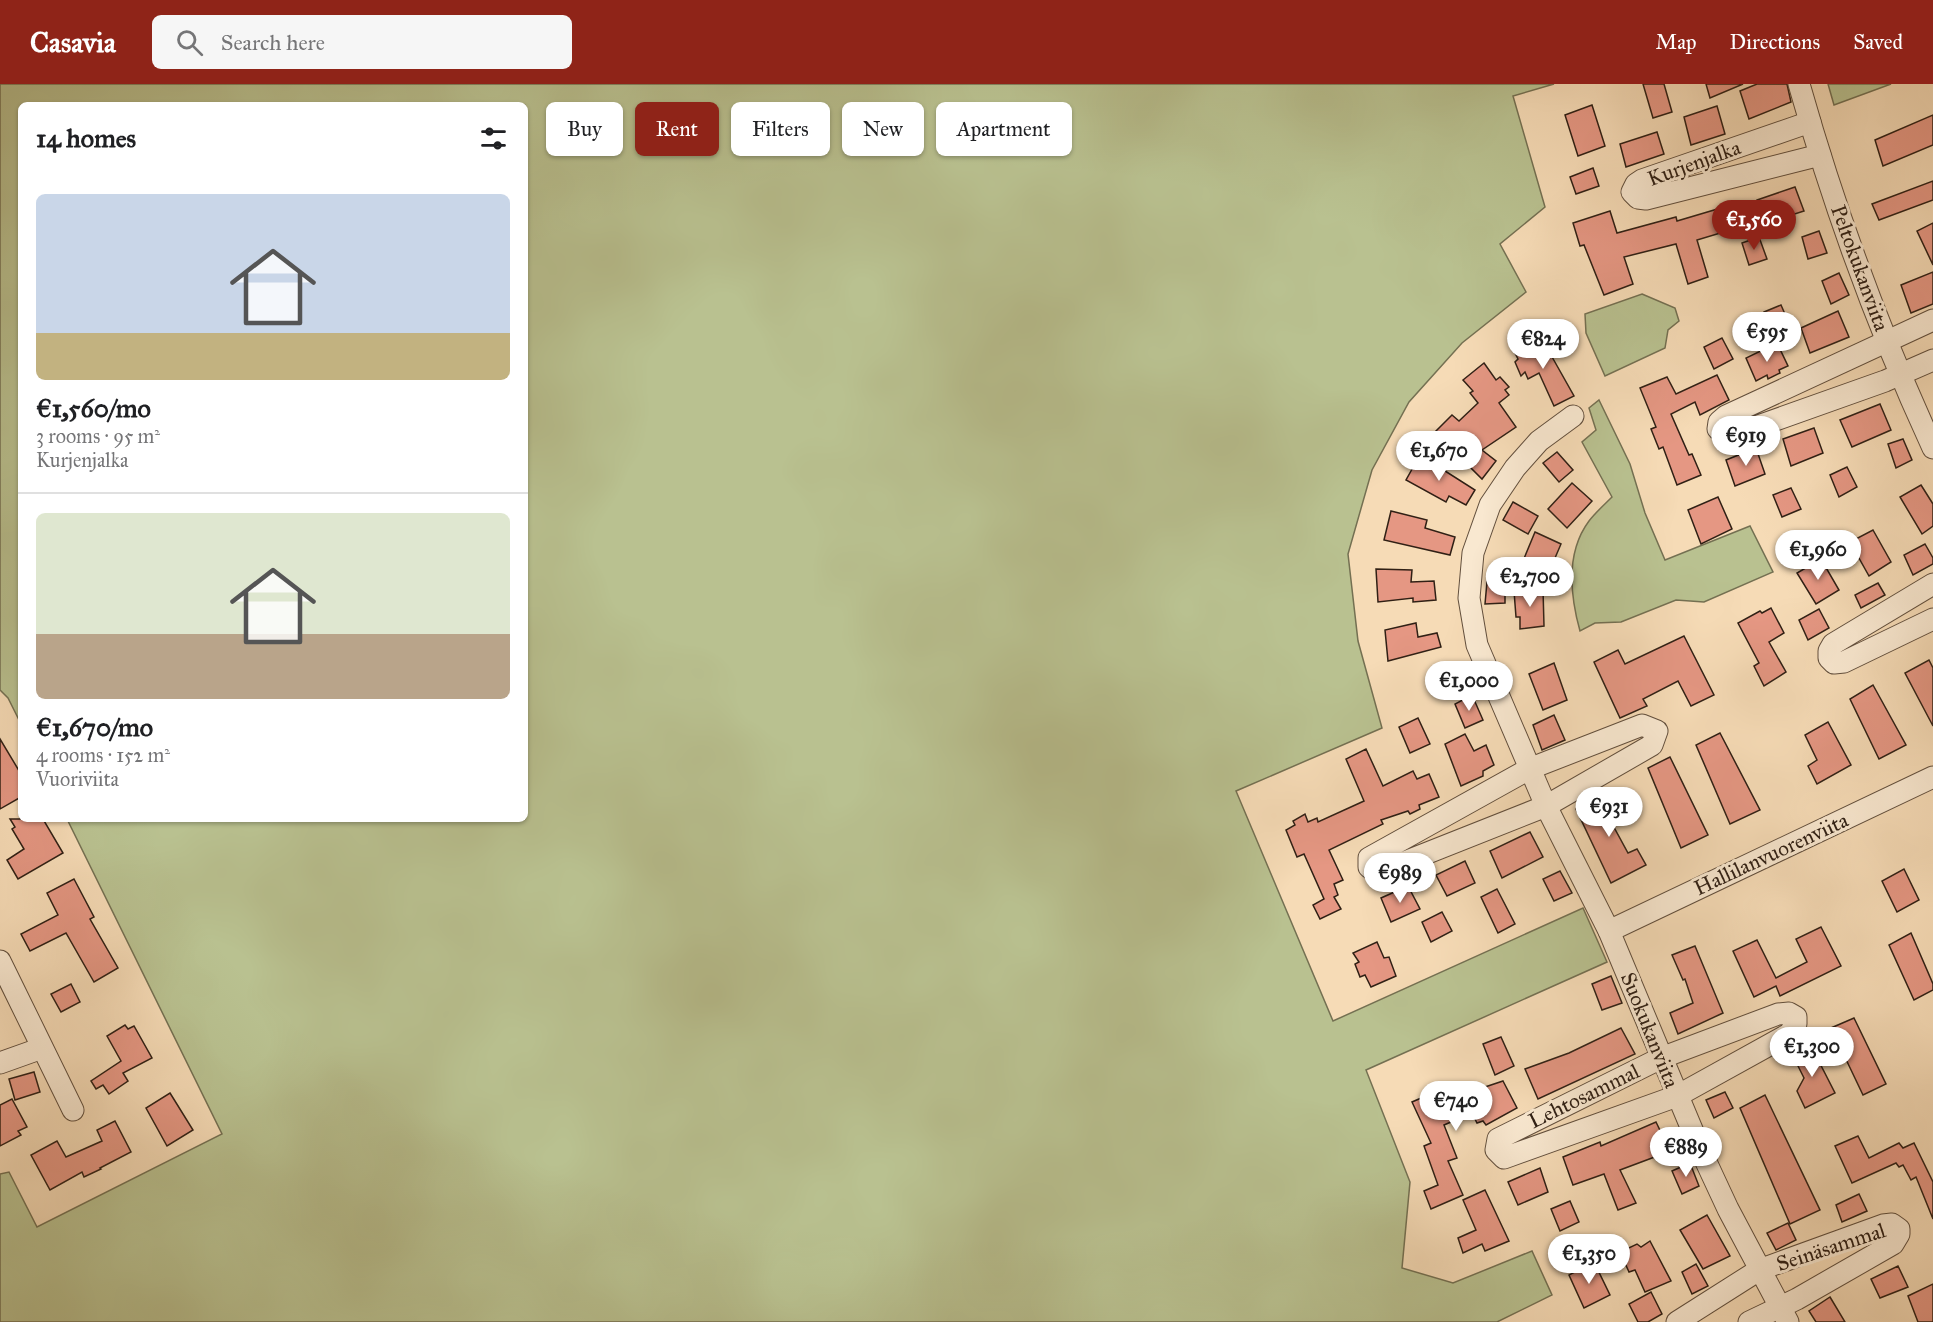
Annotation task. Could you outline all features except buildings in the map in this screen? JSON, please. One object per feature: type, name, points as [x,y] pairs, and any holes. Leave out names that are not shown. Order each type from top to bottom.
[{"type":"street","name":"Peltokukanviita","points":[[1799,84],[1820,155],[1887,340],[1933,448]]},
{"type":"street","name":"Kurjenjalka","points":[[1810,122],[1642,180],[1636,184],[1632,192],[1638,198],[1646,199],[1820,155]]},
{"type":"street","points":[[1933,320],[1726,416],[1719,422],[1718,429],[1732,435],[1901,374],[1933,360]]},
{"type":"street","name":"Suokukanviita","points":[[1573,416],[1539,441],[1515,468],[1490,505],[1473,553],[1469,598],[1478,645],[1529,770],[1610,931],[1677,1096],[1728,1209],[1784,1315]]},
{"type":"street","points":[[1933,584],[1833,644],[1829,651],[1829,658],[1834,663],[1844,662],[1933,620]]},
{"type":"street","points":[[1642,725],[1657,731],[1652,745],[1546,806],[1377,873],[1369,867],[1369,858],[1529,770],[1642,725]]},
{"type":"street","name":"Hallilanvuorenviita","points":[[1610,931],[1933,777]]},
{"type":"street","points":[[0,961],[73,1110]]},
{"type":"street","points":[[1661,1058],[1778,1014],[1789,1013],[1796,1017],[1796,1024],[1789,1034],[1677,1096]]},
{"type":"street","points":[[0,1063],[42,1048]]},
{"type":"street","name":"Lehtosammal","points":[[1661,1058],[1498,1138],[1496,1150],[1504,1158],[1677,1096]]},
{"type":"street","name":"Seinäsammal","points":[[1760,1270],[1883,1225],[1892,1224],[1899,1228],[1899,1234],[1893,1244],[1784,1315]]},
{"type":"street","points":[[1677,1322],[1760,1270]]},
{"type":"street","points":[[1749,1322],[1784,1315]]},
{"type":"green space","points":[[0,84],[1554,84],[1513,96],[1545,207],[1500,244],[1526,292],[1462,343],[1409,402],[1372,470],[1348,554],[1358,641],[1382,728],[1236,791],[1333,1021],[1583,908],[1607,962],[1366,1070],[1410,1182],[1402,1268],[1453,1283],[1532,1251],[1552,1295],[1497,1322],[0,1322],[0,1174],[9,1172],[37,1227],[222,1134],[68,822],[528,822],[528,102],[18,102],[18,718],[8,698],[0,690]]},
{"type":"green space","points":[[1828,84],[1891,84],[1834,105]]},
{"type":"green space","points":[[1642,294],[1675,308],[1679,321],[1668,330],[1665,348],[1605,376],[1586,333],[1585,314]]},
{"type":"green space","points":[[1599,400],[1630,464],[1645,513],[1665,560],[1750,526],[1773,572],[1704,602],[1676,600],[1621,622],[1595,623],[1580,631],[1572,589],[1576,547],[1589,521],[1612,497],[1582,442],[1596,430],[1589,408]]}]
